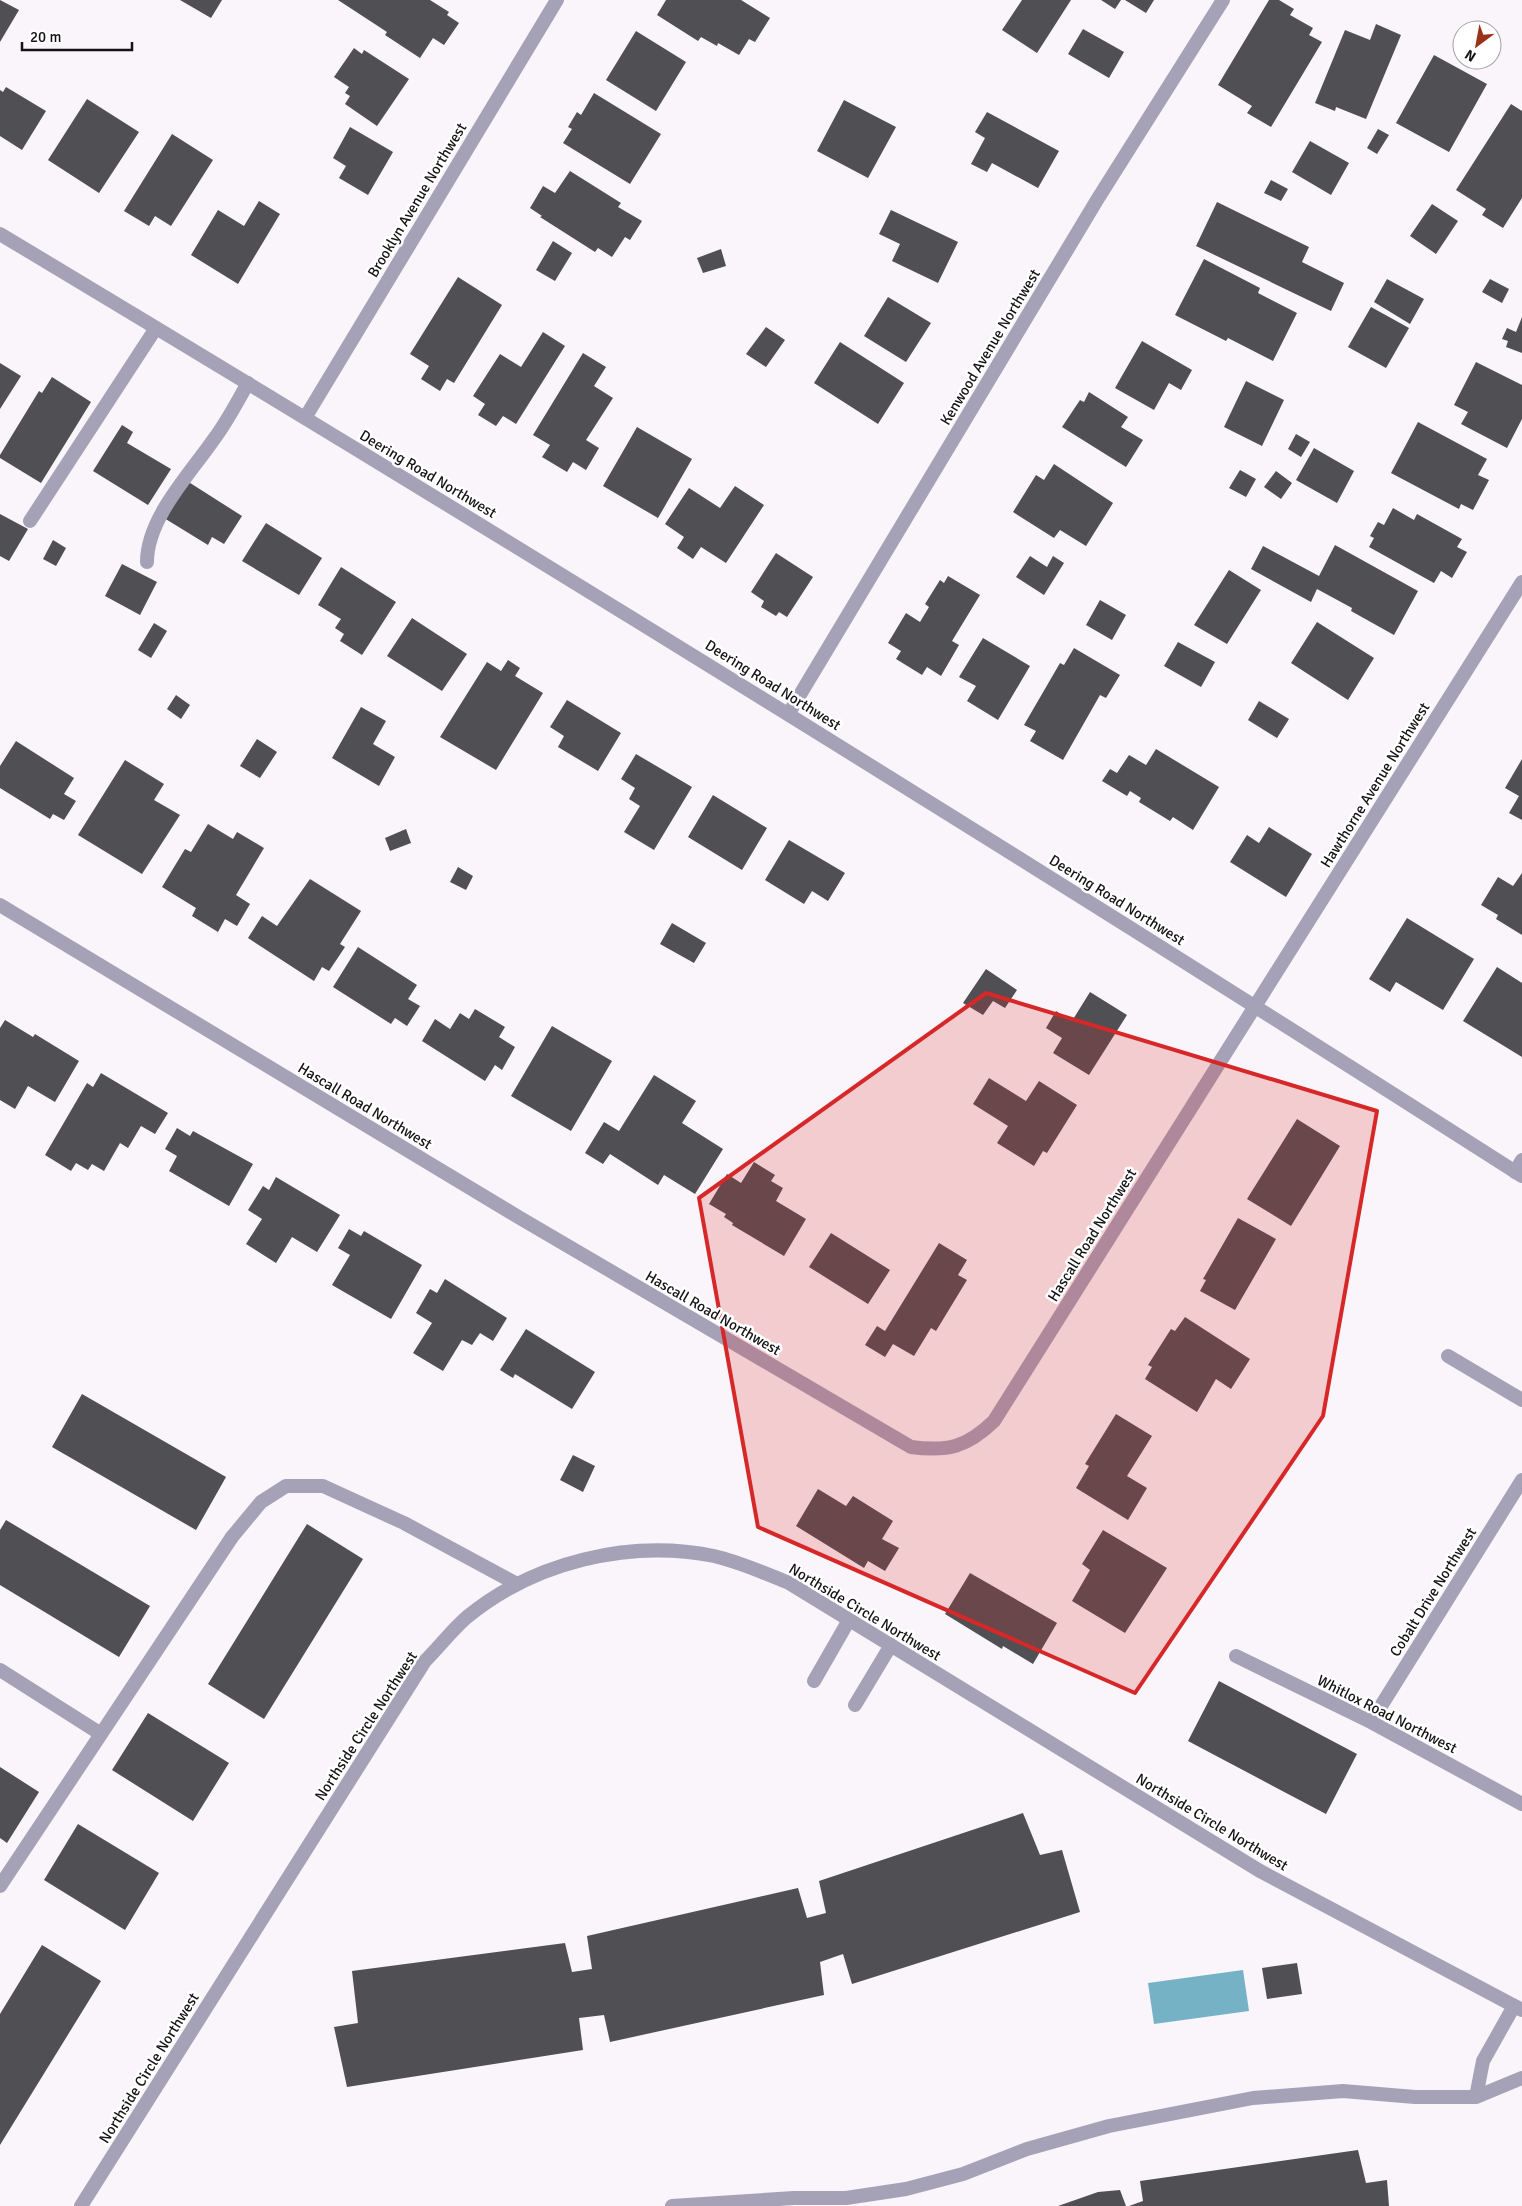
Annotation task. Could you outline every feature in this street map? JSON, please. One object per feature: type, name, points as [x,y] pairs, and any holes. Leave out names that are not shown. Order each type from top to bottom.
[{"type":"street","name":"Brooklyn Avenue Northwest","points":[[305,418],[557,0]]},
{"type":"street","name":"Kenwood Avenue Northwest","points":[[789,713],[1092,208],[1222,0]]},
{"type":"street","name":"Deering Road Northwest","points":[[0,234],[789,713],[1520,1170]]},
{"type":"street","points":[[30,521],[156,328]]},
{"type":"street","points":[[147,562],[147,552],[165,508],[182,480],[216,438],[248,383]]},
{"type":"street","name":"Hawthorne Avenue Northwest","points":[[1256,1006],[1522,582]]},
{"type":"street","name":"Hascall Road Northwest","points":[[0,905],[520,1218],[911,1447],[935,1450],[957,1446],[978,1436],[994,1421],[1256,1006]]},
{"type":"street","points":[[1448,1356],[1522,1400]]},
{"type":"street","name":"Cobalt Drive Northwest","points":[[1371,1722],[1522,1480]]},
{"type":"street","points":[[0,1885],[232,1537],[261,1502],[286,1486],[323,1486],[404,1522],[517,1584]]},
{"type":"street","name":"Northside Circle Northwest","points":[[81,2206],[425,1661],[467,1617],[517,1584],[574,1561],[634,1550],[674,1551],[714,1556],[753,1568],[789,1583],[1260,1871],[1518,2008]]},
{"type":"street","points":[[814,1681],[849,1620]]},
{"type":"street","points":[[855,1705],[891,1646]]},
{"type":"street","name":"Whitlox Road Northwest","points":[[1236,1656],[1371,1722],[1522,1804]]},
{"type":"street","points":[[0,1670],[101,1734]]},
{"type":"street","points":[[1476,2097],[1483,2061],[1518,2008]]},
{"type":"street","points":[[672,2206],[794,2198],[846,2198],[906,2190],[963,2174],[1027,2149],[1109,2126],[1253,2098],[1343,2091],[1415,2096],[1476,2097],[1522,2078]]},
{"type":"highlighted area","points":[[986,993],[1377,1111],[1323,1416],[1135,1693],[758,1527],[699,1198]]},
{"type":"water","points":[[1243,1970],[1249,2011],[1154,2024],[1148,1983]]},
{"type":"building","points":[[0,0],[19,10],[0,42]]},
{"type":"building","points":[[180,0],[222,0],[211,18]]},
{"type":"building","points":[[338,0],[430,0],[449,12],[447,15],[459,23],[444,45],[433,38],[420,58],[385,35],[387,32]]},
{"type":"building","points":[[666,0],[741,0],[770,18],[755,42],[749,39],[739,55],[718,43],[717,46],[701,37],[698,41],[657,15]]},
{"type":"building","points":[[1022,0],[1071,0],[1037,53],[1002,30]]},
{"type":"building","points":[[1101,0],[1121,0],[1115,9]]},
{"type":"building","points":[[1125,0],[1154,0],[1146,13]]},
{"type":"building","points":[[1269,0],[1279,0],[1294,9],[1290,15],[1313,28],[1309,35],[1322,42],[1271,127],[1247,113],[1252,106],[1218,85]]},
{"type":"building","points":[[1376,24],[1401,35],[1366,119],[1336,107],[1335,111],[1315,103],[1345,30],[1370,40]]},
{"type":"building","points":[[1083,29],[1124,52],[1109,78],[1068,54]]},
{"type":"building","points":[[636,31],[686,62],[656,111],[606,80]]},
{"type":"building","points":[[354,48],[362,54],[364,50],[409,79],[377,126],[345,104],[350,96],[345,93],[349,87],[334,77]]},
{"type":"building","points":[[1434,55],[1452,65],[1452,70],[1461,70],[1487,84],[1449,152],[1396,123]]},
{"type":"building","points":[[6,87],[46,111],[22,150],[0,136],[0,90],[3,92]]},
{"type":"building","points":[[594,93],[661,134],[630,184],[563,143],[572,129],[568,127],[577,112],[581,115]]},
{"type":"building","points":[[87,99],[139,132],[99,193],[48,160]]},
{"type":"building","points":[[844,100],[896,127],[868,178],[817,151]]},
{"type":"building","points":[[1511,104],[1522,111],[1522,198],[1503,228],[1482,215],[1486,209],[1456,190]]},
{"type":"building","points":[[987,112],[1059,151],[1038,188],[992,163],[987,172],[971,164],[985,138],[975,132]]},
{"type":"building","points":[[350,127],[393,152],[368,195],[339,178],[346,166],[333,158]]},
{"type":"building","points":[[1378,129],[1389,135],[1377,154],[1367,148]]},
{"type":"building","points":[[172,134],[213,160],[171,226],[155,216],[149,226],[124,211]]},
{"type":"building","points":[[1310,141],[1349,163],[1331,195],[1292,172]]},
{"type":"building","points":[[570,171],[621,203],[618,207],[642,221],[630,240],[625,237],[612,257],[598,248],[595,252],[540,217],[542,216],[530,208],[543,186],[555,193]]},
{"type":"building","points":[[1271,180],[1288,189],[1281,201],[1264,193]]},
{"type":"building","points":[[259,201],[280,214],[238,284],[191,255],[218,210],[244,226]]},
{"type":"building","points":[[1217,202],[1309,247],[1302,262],[1344,283],[1331,311],[1196,246]]},
{"type":"building","points":[[1432,204],[1458,221],[1436,254],[1410,236]]},
{"type":"building","points":[[891,210],[958,242],[938,283],[892,261],[900,244],[879,234]]},
{"type":"building","points":[[553,241],[572,253],[555,281],[536,270]]},
{"type":"building","points":[[721,249],[726,266],[703,273],[697,258]]},
{"type":"building","points":[[1204,259],[1260,288],[1258,293],[1297,313],[1273,361],[1228,338],[1226,341],[1175,315]]},
{"type":"building","points":[[458,277],[502,305],[454,383],[447,379],[440,391],[421,379],[429,366],[410,354]]},
{"type":"building","points":[[1387,279],[1424,299],[1410,324],[1374,302]]},
{"type":"building","points":[[1490,279],[1509,289],[1502,303],[1482,292]]},
{"type":"building","points":[[888,297],[931,323],[906,362],[864,336]]},
{"type":"building","points":[[1371,307],[1409,328],[1386,368],[1348,347]]},
{"type":"building","points":[[1522,317],[1522,353],[1506,347],[1508,341],[1502,339],[1507,328],[1516,332]]},
{"type":"building","points":[[766,327],[785,340],[766,367],[746,354]]},
{"type":"building","points":[[543,332],[565,346],[516,424],[503,416],[496,426],[478,415],[485,404],[473,396],[500,354],[521,367]]},
{"type":"building","points":[[1142,341],[1192,370],[1181,390],[1169,383],[1154,410],[1115,388]]},
{"type":"building","points":[[840,342],[904,383],[878,424],[814,383]]},
{"type":"building","points":[[583,353],[606,367],[594,386],[613,398],[586,440],[599,448],[586,470],[573,462],[567,472],[542,457],[550,445],[533,435]]},
{"type":"building","points":[[1476,362],[1522,385],[1522,419],[1507,448],[1461,424],[1468,412],[1454,405]]},
{"type":"building","points":[[0,363],[21,376],[0,409]]},
{"type":"building","points":[[52,377],[91,402],[41,483],[0,458],[0,455],[39,391],[42,393]]},
{"type":"building","points":[[1246,381],[1284,400],[1262,446],[1224,427]]},
{"type":"building","points":[[1089,392],[1128,417],[1121,427],[1143,440],[1126,467],[1062,427],[1080,400],[1084,402]]},
{"type":"building","points":[[1418,422],[1487,459],[1478,475],[1489,480],[1473,510],[1461,504],[1459,509],[1391,473]]},
{"type":"building","points":[[122,425],[133,432],[127,443],[171,469],[148,505],[93,471]]},
{"type":"building","points":[[637,427],[692,459],[658,518],[603,486]]},
{"type":"building","points":[[1296,434],[1310,442],[1301,457],[1288,449]]},
{"type":"building","points":[[1314,448],[1354,471],[1337,503],[1296,480]]},
{"type":"building","points":[[1054,464],[1113,503],[1086,546],[1060,530],[1054,538],[1013,512],[1036,475],[1044,480]]},
{"type":"building","points":[[1240,470],[1256,479],[1246,497],[1229,488]]},
{"type":"building","points":[[1276,471],[1292,483],[1281,499],[1264,487]]},
{"type":"building","points":[[187,481],[242,516],[224,544],[212,537],[208,545],[164,518]]},
{"type":"building","points":[[735,486],[764,505],[726,563],[701,547],[693,559],[677,548],[684,537],[665,524],[689,488],[720,508]]},
{"type":"building","points":[[1393,508],[1414,520],[1417,514],[1462,539],[1457,547],[1467,552],[1452,578],[1441,571],[1434,583],[1369,547],[1374,538],[1370,536],[1378,522],[1384,525]]},
{"type":"building","points":[[0,514],[28,529],[9,561],[0,556]]},
{"type":"building","points":[[266,523],[322,558],[299,595],[242,561]]},
{"type":"building","points":[[53,540],[66,548],[56,566],[43,559]]},
{"type":"building","points":[[1335,545],[1418,591],[1394,635],[1351,611],[1352,608],[1317,589],[1311,602],[1251,569],[1263,546],[1319,576]]},
{"type":"building","points":[[776,553],[813,577],[787,617],[779,612],[776,616],[761,607],[764,601],[751,592]]},
{"type":"building","points":[[1030,556],[1047,567],[1053,556],[1064,563],[1044,595],[1016,577]]},
{"type":"building","points":[[122,564],[157,582],[140,615],[105,596]]},
{"type":"building","points":[[341,567],[396,602],[362,655],[340,641],[344,634],[335,628],[341,619],[318,605]]},
{"type":"building","points":[[1229,570],[1261,590],[1227,644],[1194,625]]},
{"type":"building","points":[[948,576],[980,595],[952,641],[959,645],[941,676],[927,667],[922,675],[896,659],[901,651],[888,643],[906,613],[920,622],[929,607],[925,604],[940,580],[944,583]]},
{"type":"building","points":[[1100,600],[1126,615],[1112,640],[1086,625]]},
{"type":"building","points":[[412,618],[467,654],[442,691],[387,656]]},
{"type":"building","points":[[1317,622],[1374,658],[1348,700],[1291,663]]},
{"type":"building","points":[[154,623],[167,631],[151,658],[138,650]]},
{"type":"building","points":[[983,638],[1030,666],[998,720],[967,701],[976,686],[959,677]]},
{"type":"building","points":[[1178,642],[1215,662],[1201,687],[1164,666]]},
{"type":"building","points":[[1074,648],[1120,675],[1106,698],[1100,695],[1063,760],[1030,741],[1036,731],[1024,725],[1060,663],[1064,665]]},
{"type":"building","points":[[508,660],[520,668],[515,676],[543,693],[496,770],[440,737],[487,662],[501,671]]},
{"type":"building","points":[[176,695],[190,705],[181,719],[167,709]]},
{"type":"building","points":[[567,700],[621,733],[598,771],[558,747],[564,736],[550,727]]},
{"type":"building","points":[[1259,701],[1289,719],[1277,738],[1248,720]]},
{"type":"building","points":[[361,707],[386,721],[373,744],[395,757],[379,786],[332,758]]},
{"type":"building","points":[[257,739],[277,752],[260,778],[240,766]]},
{"type":"building","points":[[16,741],[74,778],[64,794],[76,801],[64,820],[53,814],[50,819],[0,788],[0,766]]},
{"type":"building","points":[[1156,749],[1219,787],[1193,830],[1173,817],[1170,821],[1139,802],[1141,798],[1130,791],[1127,796],[1102,781],[1110,769],[1117,773],[1129,755],[1146,765]]},
{"type":"building","points":[[636,754],[692,787],[654,850],[624,832],[640,806],[629,799],[635,788],[621,779]]},
{"type":"building","points":[[1522,759],[1522,820],[1509,813],[1519,796],[1505,788]]},
{"type":"building","points":[[125,760],[164,784],[154,800],[180,815],[142,874],[78,835]]},
{"type":"building","points":[[713,795],[767,828],[742,870],[688,837]]},
{"type":"building","points":[[208,824],[233,839],[237,832],[264,848],[236,895],[250,904],[237,926],[225,919],[218,932],[192,916],[196,908],[162,887],[185,849],[191,852]]},
{"type":"building","points":[[1269,827],[1312,854],[1286,897],[1230,862],[1247,835],[1259,843]]},
{"type":"building","points":[[406,829],[411,843],[390,851],[385,838]]},
{"type":"building","points":[[789,840],[845,873],[828,901],[812,891],[804,904],[765,880]]},
{"type":"building","points":[[458,867],[473,876],[466,890],[450,882]]},
{"type":"building","points":[[1522,873],[1522,935],[1496,919],[1498,915],[1481,905],[1498,877],[1513,886]]},
{"type":"building","points":[[310,879],[361,911],[340,944],[345,947],[329,971],[322,967],[314,981],[248,938],[262,916],[277,926]]},
{"type":"building","points":[[1407,918],[1474,959],[1443,1010],[1396,982],[1390,992],[1369,979]]},
{"type":"building","points":[[672,923],[706,943],[694,963],[660,944]]},
{"type":"building","points":[[358,947],[417,985],[408,999],[420,1006],[407,1026],[395,1018],[391,1024],[333,987]]},
{"type":"building","points":[[1497,967],[1522,983],[1522,1057],[1463,1021]]},
{"type":"building","points":[[986,969],[1017,990],[1005,1008],[993,1001],[983,1015],[963,1003]]},
{"type":"building","points":[[1090,992],[1127,1015],[1089,1075],[1053,1053],[1062,1038],[1046,1028],[1056,1011],[1072,1021]]},
{"type":"building","points":[[475,1009],[505,1027],[499,1037],[515,1047],[502,1070],[495,1065],[485,1081],[422,1041],[435,1019],[450,1029],[460,1013],[469,1019]]},
{"type":"building","points":[[5,1020],[33,1037],[35,1034],[79,1061],[55,1102],[28,1086],[15,1109],[0,1100],[0,1028]]},
{"type":"building","points":[[552,1026],[612,1061],[571,1131],[511,1096]]},
{"type":"building","points":[[101,1073],[168,1113],[155,1134],[141,1126],[128,1148],[120,1143],[104,1171],[92,1164],[88,1170],[76,1163],[71,1171],[45,1155],[87,1083],[93,1087]]},
{"type":"building","points":[[654,1075],[696,1101],[682,1123],[723,1149],[695,1194],[664,1175],[658,1185],[610,1154],[603,1164],[585,1153],[604,1122],[619,1131]]},
{"type":"building","points":[[989,1078],[1026,1101],[1039,1081],[1077,1105],[1047,1153],[1043,1151],[1034,1166],[997,1143],[1008,1126],[973,1104]]},
{"type":"building","points":[[1297,1119],[1340,1146],[1291,1226],[1247,1199]]},
{"type":"building","points":[[177,1128],[190,1136],[193,1131],[253,1164],[229,1206],[169,1171],[177,1156],[165,1149]]},
{"type":"building","points":[[754,1162],[775,1175],[771,1181],[783,1188],[776,1201],[806,1219],[784,1256],[732,1225],[733,1223],[724,1217],[726,1214],[709,1204],[727,1174],[741,1183]]},
{"type":"building","points":[[276,1177],[340,1215],[317,1252],[292,1237],[276,1263],[246,1244],[262,1219],[248,1210],[263,1186],[269,1190]]},
{"type":"building","points":[[1238,1218],[1276,1239],[1235,1310],[1200,1291],[1206,1280],[1203,1279]]},
{"type":"building","points":[[349,1229],[361,1236],[364,1231],[422,1265],[391,1319],[332,1285],[350,1255],[338,1248]]},
{"type":"building","points":[[831,1233],[890,1270],[868,1304],[809,1267]]},
{"type":"building","points":[[939,1243],[967,1260],[958,1275],[967,1280],[936,1331],[931,1328],[914,1356],[893,1344],[885,1357],[865,1345],[877,1326],[885,1331]]},
{"type":"building","points":[[445,1279],[507,1318],[493,1341],[480,1333],[472,1345],[462,1340],[443,1371],[413,1353],[432,1323],[416,1313],[430,1289],[437,1293]]},
{"type":"building","points":[[1185,1317],[1250,1359],[1231,1389],[1216,1379],[1197,1412],[1145,1379],[1152,1367],[1148,1365],[1171,1329],[1175,1331]]},
{"type":"building","points":[[526,1329],[595,1372],[572,1409],[515,1374],[513,1378],[500,1370]]},
{"type":"building","points":[[82,1394],[226,1477],[196,1530],[52,1447]]},
{"type":"building","points":[[1116,1414],[1152,1436],[1127,1476],[1147,1488],[1128,1520],[1076,1488],[1089,1466],[1085,1464]]},
{"type":"building","points":[[573,1455],[595,1466],[583,1492],[560,1480]]},
{"type":"building","points":[[818,1489],[846,1506],[853,1496],[893,1521],[882,1539],[899,1548],[885,1571],[868,1561],[864,1568],[796,1526]]},
{"type":"building","points":[[6,1520],[150,1606],[119,1657],[0,1585],[0,1530]]},
{"type":"building","points":[[307,1524],[363,1559],[264,1719],[208,1684]]},
{"type":"building","points":[[1103,1530],[1167,1568],[1125,1633],[1072,1601],[1090,1570],[1082,1564]]},
{"type":"building","points":[[970,1573],[1057,1623],[1033,1664],[1003,1646],[1002,1649],[945,1614]]},
{"type":"building","points":[[1219,1681],[1357,1754],[1326,1814],[1188,1741]]},
{"type":"building","points":[[148,1713],[229,1763],[193,1821],[112,1770]]},
{"type":"building","points":[[0,1767],[39,1792],[7,1843],[0,1838]]},
{"type":"building","points":[[1023,1813],[1040,1855],[1062,1850],[1080,1912],[852,1984],[843,1954],[820,1962],[824,1995],[610,2042],[604,2015],[579,2018],[583,2050],[347,2087],[334,2027],[358,2023],[352,1971],[565,1943],[572,1972],[592,1969],[587,1936],[798,1888],[807,1918],[826,1913],[819,1881]]},
{"type":"building","points":[[78,1824],[159,1873],[125,1930],[44,1880]]},
{"type":"building","points":[[42,1945],[101,1981],[0,2145],[0,2014]]},
{"type":"building","points":[[1297,1963],[1302,1994],[1267,1999],[1262,1968]]},
{"type":"building","points":[[1358,2150],[1366,2183],[1387,2180],[1389,2206],[1129,2206],[1143,2201],[1140,2181]]},
{"type":"building","points":[[1120,2190],[1126,2206],[1058,2206],[1098,2192]]}]
